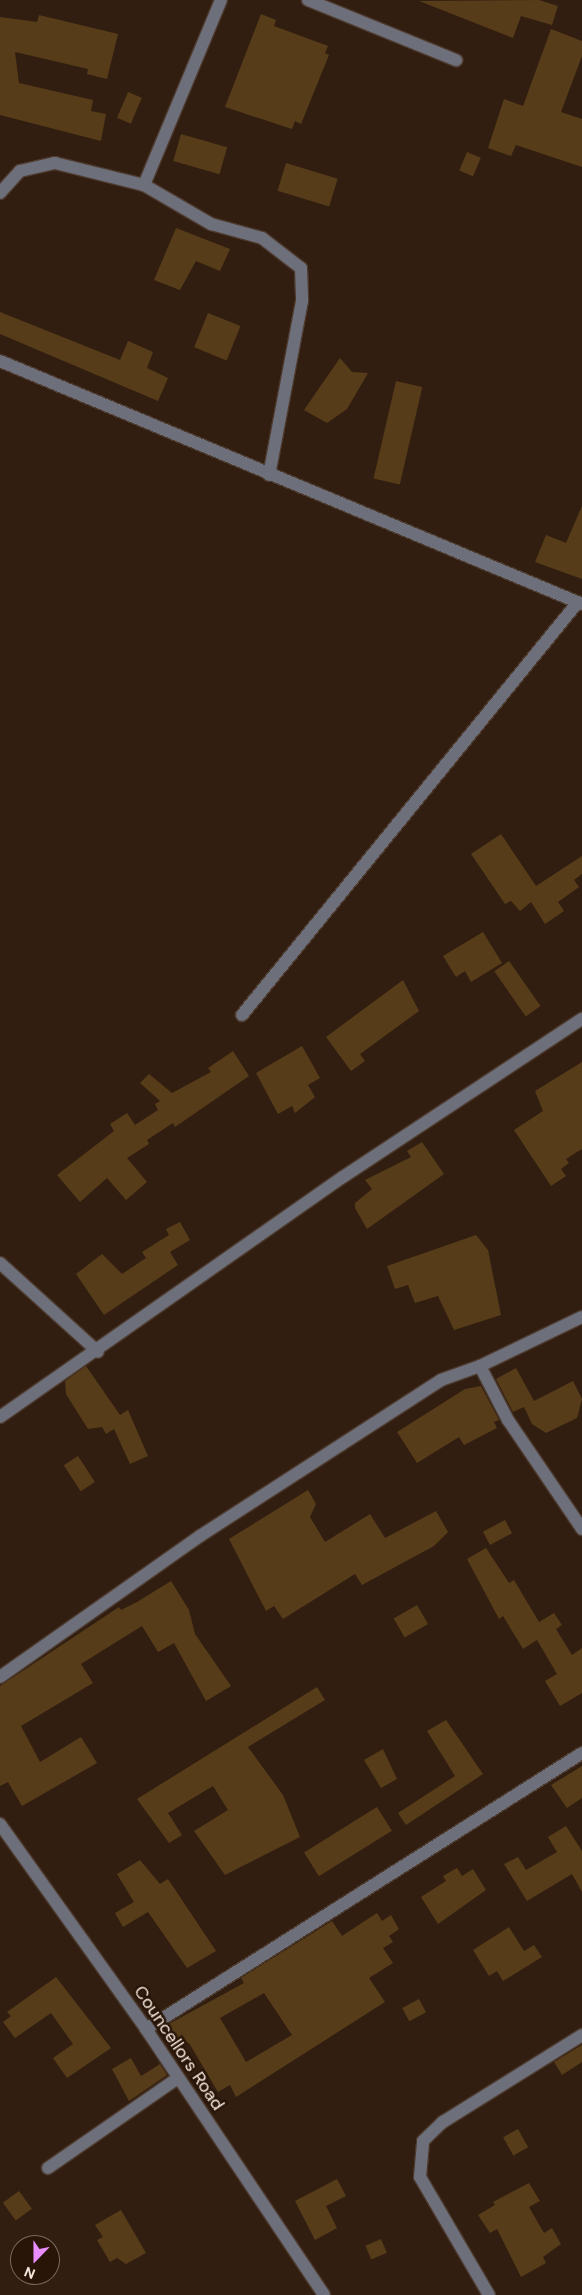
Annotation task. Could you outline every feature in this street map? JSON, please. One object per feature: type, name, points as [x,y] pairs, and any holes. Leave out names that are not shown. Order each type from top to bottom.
[{"type":"street","points":[[144,185],[221,0]]},
{"type":"street","points":[[308,0],[456,60]]},
{"type":"street","points":[[0,193],[20,171],[55,163],[144,185],[211,224],[262,238],[301,268],[302,301],[269,476]]},
{"type":"street","points":[[0,361],[269,476],[580,603],[242,1015]]},
{"type":"street","points":[[0,1417],[98,1352],[343,1177],[582,1019]]},
{"type":"street","points":[[0,1263],[98,1352]]},
{"type":"street","points":[[0,1676],[200,1536],[441,1380],[480,1366],[582,1317]]},
{"type":"street","points":[[480,1366],[508,1420],[582,1529]]},
{"type":"street","points":[[146,2029],[582,1753]]},
{"type":"street","name":"Councellors Road","points":[[0,1824],[146,2029],[324,2295]]},
{"type":"street","points":[[489,2295],[420,2176],[423,2141],[443,2122],[582,2035]]},
{"type":"street","points":[[48,2168],[178,2078]]},
{"type":"building","points":[[539,0],[558,6],[552,25],[521,16],[513,38],[419,1]]},
{"type":"building","points":[[261,14],[276,20],[274,26],[328,46],[325,53],[329,55],[301,124],[295,121],[292,129],[225,107]]},
{"type":"building","points":[[39,15],[118,34],[107,79],[87,74],[88,69],[15,52],[19,83],[93,100],[91,111],[106,114],[101,141],[0,115],[0,17],[37,22]]},
{"type":"building","points":[[551,29],[582,41],[582,56],[561,112],[582,119],[582,167],[516,145],[511,156],[488,148],[504,99],[523,106]]},
{"type":"building","points":[[128,92],[142,98],[131,124],[117,118]]},
{"type":"building","points":[[181,134],[227,147],[219,174],[173,161]]},
{"type":"building","points":[[467,152],[481,158],[473,176],[459,170]]},
{"type":"building","points":[[286,163],[338,179],[329,207],[278,191]]},
{"type":"building","points":[[176,228],[230,249],[220,271],[196,261],[180,290],[154,280]]},
{"type":"building","points":[[0,312],[120,360],[128,341],[153,352],[147,368],[168,378],[158,401],[0,334]]},
{"type":"building","points":[[208,313],[240,326],[227,360],[194,347]]},
{"type":"building","points":[[340,358],[352,372],[368,373],[347,409],[327,423],[304,410]]},
{"type":"building","points":[[396,381],[422,387],[400,485],[374,478]]},
{"type":"building","points":[[582,506],[582,579],[535,562],[546,535],[566,543]]},
{"type":"building","points":[[501,834],[536,886],[582,856],[582,874],[574,880],[579,887],[558,902],[564,911],[545,924],[531,902],[520,911],[511,901],[505,904],[471,854]]},
{"type":"building","points":[[483,932],[502,963],[471,982],[465,971],[456,977],[443,956]]},
{"type":"building","points":[[509,961],[541,1006],[526,1016],[494,971]]},
{"type":"building","points":[[403,980],[419,1011],[360,1054],[365,1061],[351,1071],[326,1037]]},
{"type":"building","points":[[302,1046],[320,1078],[308,1085],[315,1097],[295,1113],[292,1106],[278,1114],[256,1073]]},
{"type":"building","points":[[233,1051],[249,1076],[175,1127],[173,1123],[147,1140],[149,1144],[127,1158],[147,1182],[126,1200],[107,1178],[80,1202],[57,1175],[114,1131],[110,1124],[127,1113],[135,1125],[158,1110],[155,1104],[160,1101],[140,1083],[149,1074],[172,1093],[211,1072],[208,1068]]},
{"type":"building","points":[[582,1062],[582,1149],[566,1159],[569,1163],[561,1169],[566,1176],[551,1186],[514,1130],[543,1111],[535,1091]]},
{"type":"building","points":[[422,1142],[444,1174],[367,1229],[355,1208],[355,1203],[372,1189],[365,1180],[411,1157],[407,1151]]},
{"type":"building","points":[[180,1222],[190,1240],[170,1252],[178,1265],[104,1315],[76,1274],[102,1254],[122,1274],[146,1258],[142,1252],[169,1235],[166,1229]]},
{"type":"building","points":[[476,1235],[488,1250],[501,1315],[454,1330],[438,1296],[415,1303],[408,1285],[395,1289],[387,1266]]},
{"type":"building","points":[[86,1366],[120,1415],[128,1410],[148,1456],[130,1464],[114,1429],[106,1434],[102,1427],[88,1429],[66,1394],[65,1381]]},
{"type":"building","points":[[516,1368],[534,1401],[573,1381],[582,1399],[577,1418],[546,1433],[532,1424],[524,1407],[513,1412],[496,1379]]},
{"type":"building","points":[[481,1386],[499,1420],[494,1422],[497,1428],[464,1445],[459,1437],[417,1463],[397,1432],[465,1389]]},
{"type":"building","points":[[78,1456],[95,1482],[81,1491],[64,1465]]},
{"type":"building","points":[[308,1490],[316,1504],[310,1517],[325,1542],[370,1514],[385,1538],[436,1511],[448,1532],[434,1546],[362,1585],[355,1574],[283,1619],[274,1606],[266,1611],[229,1539]]},
{"type":"building","points":[[505,1520],[512,1533],[490,1545],[483,1532]]},
{"type":"building","points":[[486,1548],[509,1583],[514,1580],[539,1622],[554,1613],[562,1625],[556,1629],[572,1655],[582,1648],[582,1693],[560,1706],[545,1681],[557,1674],[537,1640],[523,1649],[503,1616],[499,1619],[467,1559]]},
{"type":"building","points":[[171,1581],[189,1610],[195,1634],[231,1686],[206,1701],[174,1643],[158,1652],[142,1626],[81,1664],[93,1683],[21,1726],[40,1762],[81,1737],[97,1763],[22,1806],[8,1782],[0,1786],[0,1686],[119,1607],[121,1610],[137,1602]]},
{"type":"building","points":[[417,1605],[428,1624],[405,1638],[394,1618]]},
{"type":"building","points":[[317,1687],[325,1700],[248,1747],[283,1795],[300,1837],[225,1875],[194,1831],[228,1810],[213,1786],[168,1813],[182,1835],[169,1843],[137,1799]]},
{"type":"building","points":[[446,1720],[483,1774],[406,1825],[398,1813],[455,1776],[427,1731]]},
{"type":"building","points":[[383,1749],[397,1779],[381,1788],[364,1760]]},
{"type":"building","points":[[582,1766],[582,1798],[567,1808],[551,1785]]},
{"type":"building","points":[[377,1807],[392,1831],[319,1876],[304,1853]]},
{"type":"building","points":[[566,1826],[582,1851],[582,1892],[572,1874],[527,1901],[504,1864],[518,1857],[526,1870],[557,1852],[548,1837]]},
{"type":"building","points":[[140,1860],[160,1884],[168,1879],[216,1951],[187,1968],[148,1912],[123,1927],[115,1913],[134,1902],[117,1874]]},
{"type":"building","points":[[457,1868],[462,1876],[473,1869],[486,1890],[438,1924],[421,1897],[446,1881],[443,1876]]},
{"type":"building","points":[[377,1913],[382,1921],[391,1915],[399,1929],[389,1936],[393,1942],[383,1948],[393,1963],[369,1978],[385,2002],[236,2097],[230,2085],[218,2092],[189,2043],[178,2043],[167,2025],[244,1983],[241,1978],[332,1921],[342,1936]],"holes":[[[264,1993],[292,2035],[246,2062],[220,2018]]]},
{"type":"building","points":[[509,1927],[524,1951],[534,1945],[542,1957],[503,1981],[497,1971],[489,1976],[473,1950]]},
{"type":"building","points":[[56,1977],[111,2048],[67,2078],[53,2058],[73,2044],[51,2013],[15,2038],[3,2022],[11,2016],[7,2012]]},
{"type":"building","points":[[419,1999],[426,2012],[409,2021],[402,2008]]},
{"type":"building","points":[[582,2045],[582,2062],[562,2075],[554,2062]]},
{"type":"building","points":[[131,2058],[141,2076],[160,2064],[167,2075],[129,2101],[112,2069]]},
{"type":"building","points":[[518,2129],[528,2147],[513,2156],[503,2137]]},
{"type":"building","points":[[337,2179],[346,2196],[326,2206],[337,2228],[315,2240],[295,2201]]},
{"type":"building","points":[[529,2183],[540,2201],[529,2207],[544,2233],[552,2228],[561,2244],[543,2257],[546,2263],[521,2277],[497,2229],[490,2233],[478,2215],[495,2205],[493,2202]]},
{"type":"building","points":[[19,2191],[32,2209],[16,2221],[3,2203]]},
{"type":"building","points":[[121,2210],[146,2253],[126,2264],[117,2258],[110,2262],[97,2240],[103,2237],[95,2225]]},
{"type":"building","points":[[381,2239],[387,2253],[371,2259],[365,2246]]}]
